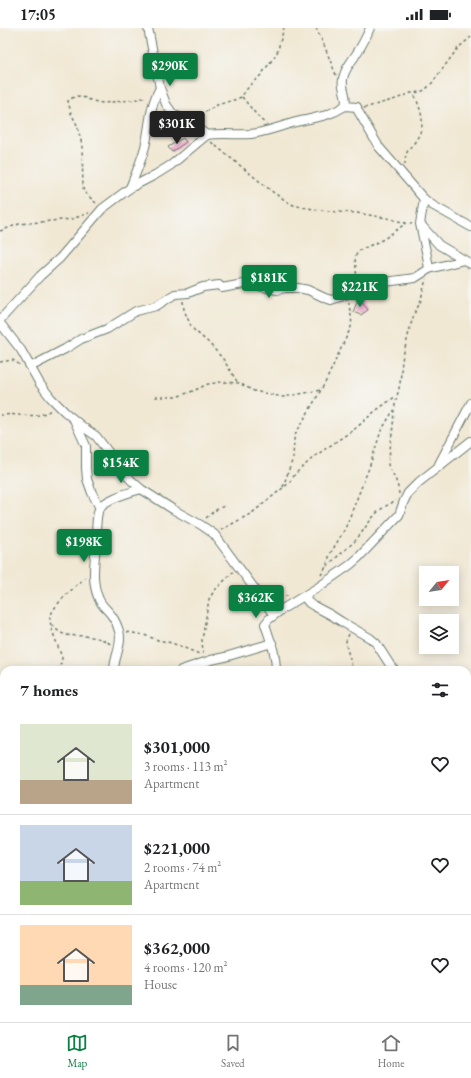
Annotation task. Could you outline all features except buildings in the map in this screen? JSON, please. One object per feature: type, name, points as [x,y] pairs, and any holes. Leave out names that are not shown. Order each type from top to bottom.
[{"type":"street","points":[[148,28],[160,88],[166,104],[173,114],[188,122],[206,136]]},
{"type":"street","points":[[345,106],[347,102],[342,83],[344,75],[364,42],[370,28]]},
{"type":"street","points":[[130,188],[140,165],[148,134],[153,103],[160,88]]},
{"type":"street","points":[[0,320],[40,276],[60,258],[99,212],[130,188],[171,165],[206,136],[214,134],[252,134],[271,130],[296,122],[321,117],[337,111],[345,106],[357,107],[379,147],[428,203],[471,227]]},
{"type":"street","points":[[424,199],[420,224],[427,256],[428,269]]},
{"type":"street","points":[[420,224],[439,245],[467,262]]},
{"type":"street","points":[[31,368],[81,339],[107,329],[136,311],[156,306],[175,294],[188,293],[203,287],[219,285],[222,288],[234,285],[250,284],[277,290],[285,288],[298,288],[308,290],[331,300],[370,284],[415,278],[428,269],[467,262]]},
{"type":"street","points":[[0,323],[21,350],[40,384],[57,405],[96,436],[122,470],[141,489],[214,534],[240,567],[274,615]]},
{"type":"street","points":[[436,468],[450,445],[471,403]]},
{"type":"street","points":[[72,418],[86,446],[87,479],[100,508]]},
{"type":"street","points":[[276,666],[272,643],[265,624],[268,619],[304,597],[350,565],[399,515],[408,493],[419,482],[471,441]]},
{"type":"street","points":[[115,666],[120,642],[119,631],[110,613],[101,604],[95,589],[94,570],[96,525],[100,508],[104,504],[124,494],[141,489]]},
{"type":"street","points":[[304,597],[309,603],[370,638],[376,643],[391,666]]},
{"type":"street","points":[[193,666],[272,643]]},
{"type":"path","points":[[188,122],[217,105],[241,97],[250,85],[261,75],[277,53],[284,28]]},
{"type":"path","points":[[316,28],[336,75],[342,83]]},
{"type":"path","points":[[357,107],[366,108],[411,93],[422,91],[429,87],[458,48],[471,37]]},
{"type":"path","points":[[405,165],[407,150],[417,138],[421,126],[422,114],[415,96],[416,92]]},
{"type":"path","points":[[99,212],[82,188],[82,145],[77,125],[71,113],[68,101],[77,96],[103,103],[156,96]]},
{"type":"path","points":[[241,97],[271,130]]},
{"type":"path","points":[[206,136],[274,193],[291,204],[319,210],[357,213],[406,223],[420,224]]},
{"type":"path","points":[[0,232],[19,224],[72,219],[88,213],[99,212]]},
{"type":"path","points":[[283,487],[293,458],[294,440],[296,434],[321,390],[351,327],[352,317],[349,300],[357,289],[355,258],[357,253],[360,250],[384,239],[406,223]]},
{"type":"path","points":[[326,567],[354,541],[376,513],[400,498],[398,487],[388,465],[394,409],[400,384],[400,365],[411,324],[422,297],[428,269]]},
{"type":"path","points":[[181,293],[184,310],[191,326],[223,359],[238,383]]},
{"type":"path","points":[[0,362],[13,360],[20,365],[31,368]]},
{"type":"path","points":[[155,397],[176,397],[208,384],[215,383],[238,383],[254,391],[283,397],[321,390]]},
{"type":"path","points":[[214,534],[252,513],[289,483],[296,473],[316,456],[356,428],[374,412],[396,396]]},
{"type":"path","points":[[0,415],[10,414],[36,416],[46,414],[57,405]]},
{"type":"path","points":[[317,588],[330,554],[345,529],[350,517],[369,468],[381,431],[394,409]]},
{"type":"path","points":[[201,525],[209,514],[226,505]]},
{"type":"path","points":[[119,631],[144,635],[172,643],[203,655],[202,640],[209,599],[214,591],[240,567]]},
{"type":"path","points":[[60,666],[62,658],[50,617],[55,607],[71,590],[94,570]]},
{"type":"path","points":[[267,593],[304,597]]},
{"type":"path","points":[[51,623],[64,635],[102,639],[118,649]]},
{"type":"path","points":[[351,628],[346,645],[352,666]]}]
